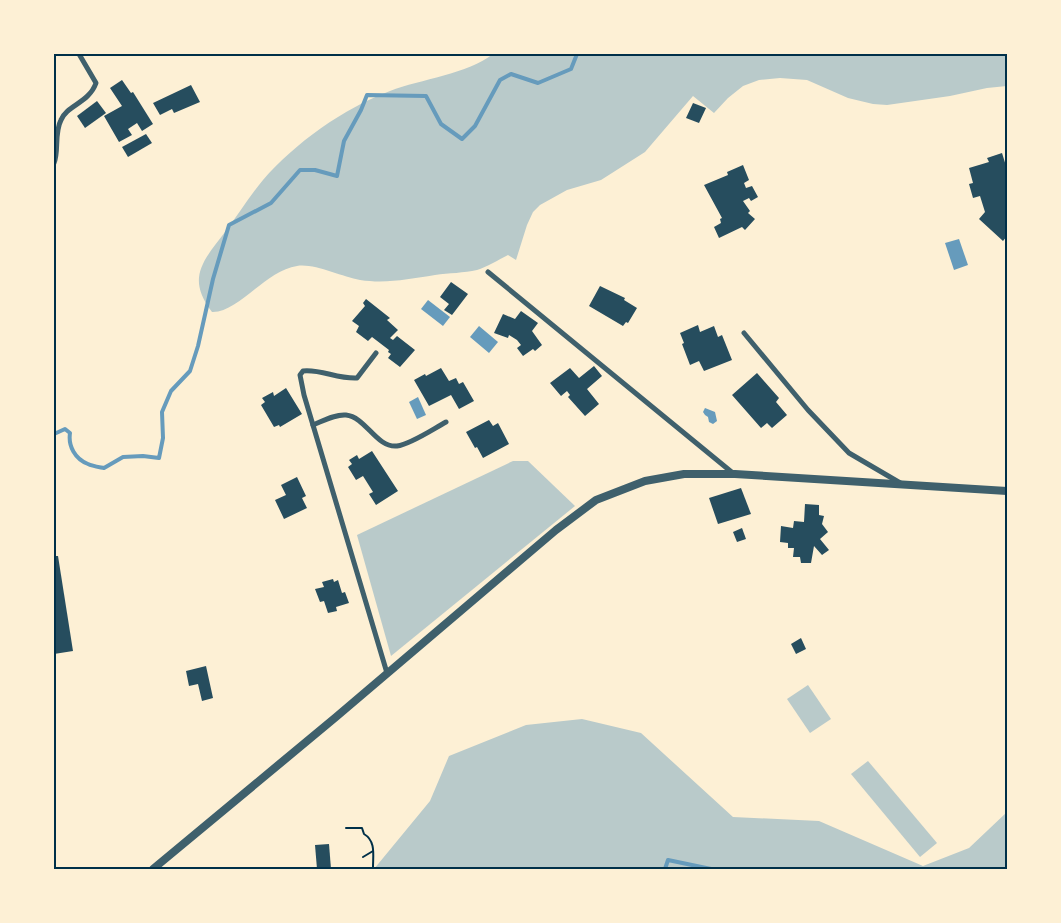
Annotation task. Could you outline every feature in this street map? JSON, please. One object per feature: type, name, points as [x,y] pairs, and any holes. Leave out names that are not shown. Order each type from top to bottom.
[{"type":"street","points":[[54,162],[56,140],[61,119],[87,98],[94,90],[96,83],[79,54]]},
{"type":"street","points":[[488,272],[735,474]]},
{"type":"street","points":[[744,334],[808,410],[849,453],[902,484]]},
{"type":"street","points":[[376,353],[358,378],[345,379],[310,370],[302,371],[300,375],[304,395],[387,673]]},
{"type":"street","points":[[313,425],[336,416],[347,415],[357,420],[387,444],[396,446],[404,444],[446,422]]},
{"type":"street","points":[[153,869],[556,530],[596,500],[645,481],[684,474],[735,474],[1007,492]]},
{"type":"path","points":[[346,828],[362,828],[364,834],[369,837],[372,842],[373,867]]},
{"type":"path","points":[[363,857],[373,851]]},
{"type":"shaded area","points":[[493,54],[1007,54],[1007,86],[887,105],[848,98],[807,80],[780,78],[759,80],[743,86],[714,113],[693,96],[645,152],[601,180],[567,190],[540,205],[533,212],[527,225],[516,260],[508,255],[477,270],[388,281],[360,280],[311,266],[297,266],[285,269],[274,275],[232,306],[222,311],[212,312],[204,300],[200,289],[200,270],[204,261],[258,186],[290,153],[321,128],[373,98],[402,87],[471,67]]},
{"type":"shaded area","points":[[513,461],[528,461],[575,506],[391,656],[357,535]]},
{"type":"shaded area","points":[[808,685],[831,719],[810,733],[787,699]]},
{"type":"shaded area","points":[[582,719],[641,733],[733,817],[819,821],[923,866],[969,848],[1007,812],[1007,869],[374,869],[430,801],[449,756],[526,725]]},
{"type":"shaded area","points":[[868,761],[937,843],[920,857],[851,774]]},
{"type":"water","points":[[959,239],[968,265],[954,270],[945,243]]},
{"type":"water","points":[[428,300],[450,317],[443,326],[421,309]]},
{"type":"water","points":[[479,326],[498,342],[489,353],[470,337]]},
{"type":"water","points":[[418,397],[426,415],[417,419],[409,402]]},
{"type":"water","points":[[705,408],[715,412],[717,421],[713,424],[709,422],[708,417],[703,412]]},
{"type":"building","points":[[122,80],[131,93],[133,92],[153,124],[142,131],[137,123],[128,129],[132,135],[119,142],[104,116],[122,106],[110,88]]},
{"type":"building","points":[[191,85],[200,102],[174,113],[172,109],[160,115],[153,103]]},
{"type":"building","points":[[97,101],[106,113],[85,128],[77,116]]},
{"type":"building","points":[[693,103],[706,108],[699,123],[686,118]]},
{"type":"building","points":[[146,134],[152,143],[128,157],[122,147]]},
{"type":"building","points":[[1002,153],[1007,169],[1007,236],[1003,241],[979,219],[985,212],[980,196],[973,198],[969,184],[973,183],[969,168],[989,162],[987,158]]},
{"type":"building","points":[[743,165],[749,180],[744,183],[746,188],[752,186],[758,197],[751,201],[749,198],[743,201],[750,211],[748,213],[755,219],[745,230],[742,227],[719,238],[714,227],[721,223],[720,219],[722,218],[704,185],[728,175],[727,172]]},
{"type":"building","points":[[451,282],[468,294],[452,315],[444,310],[449,304],[440,297]]},
{"type":"building","points":[[600,286],[625,298],[624,300],[637,308],[628,323],[626,322],[623,326],[589,306]]},
{"type":"building","points":[[366,299],[390,318],[387,320],[398,330],[390,338],[393,340],[397,336],[415,350],[400,367],[388,358],[391,354],[388,352],[389,350],[372,337],[368,341],[356,332],[359,326],[352,321],[365,306],[363,303]]},
{"type":"building","points":[[521,311],[538,323],[532,331],[542,345],[535,351],[533,349],[523,356],[517,348],[521,345],[517,340],[509,335],[508,338],[494,333],[503,314],[515,319]]},
{"type":"building","points":[[698,325],[700,332],[714,326],[718,337],[722,335],[732,360],[704,371],[699,361],[690,365],[680,333]]},
{"type":"building","points":[[594,366],[602,376],[587,389],[599,404],[585,416],[568,397],[570,395],[567,391],[561,396],[550,383],[570,368],[579,378]]},
{"type":"building","points":[[441,368],[449,381],[456,378],[459,384],[463,382],[474,401],[459,409],[451,395],[429,406],[414,380]]},
{"type":"building","points":[[757,373],[779,398],[776,402],[787,415],[772,428],[767,423],[761,428],[732,395]]},
{"type":"building","points":[[286,388],[302,414],[280,427],[279,425],[274,427],[261,405],[265,402],[262,398],[273,392],[274,396]]},
{"type":"building","points":[[489,420],[493,426],[498,423],[509,444],[483,458],[466,432]]},
{"type":"building","points":[[372,451],[398,491],[376,505],[369,494],[373,492],[363,476],[356,480],[348,467],[352,464],[349,460],[357,455],[359,459]]},
{"type":"building","points":[[297,477],[306,496],[302,498],[307,508],[284,519],[275,500],[286,495],[281,485]]},
{"type":"building","points":[[741,488],[751,514],[718,524],[709,498]]},
{"type":"building","points":[[805,504],[819,505],[819,515],[824,516],[822,524],[828,532],[820,539],[829,550],[822,555],[814,546],[811,563],[801,563],[800,557],[793,557],[794,548],[788,548],[788,543],[780,542],[781,526],[793,528],[794,521],[804,522]]},
{"type":"building","points":[[742,528],[746,539],[737,542],[733,532]]},
{"type":"building","points":[[54,556],[58,556],[73,651],[54,654]]},
{"type":"building","points":[[333,579],[334,582],[338,580],[342,593],[345,592],[349,603],[336,607],[337,611],[328,613],[324,601],[320,602],[315,589],[324,587],[322,582]]},
{"type":"building","points":[[801,638],[806,649],[796,654],[791,644]]},
{"type":"building","points":[[206,666],[213,698],[202,701],[198,684],[189,686],[186,671]]},
{"type":"building","points":[[329,844],[331,869],[317,869],[315,845]]},
{"type":"waterway","points":[[54,434],[65,429],[70,433],[70,443],[73,452],[79,459],[90,465],[104,468],[123,457],[143,456],[159,458],[163,438],[162,412],[171,391],[190,371],[198,346],[213,279],[229,225],[271,203],[300,170],[315,170],[337,176],[344,141],[367,95],[426,96],[441,124],[462,139],[475,126],[500,80],[511,74],[538,83],[571,69],[577,54]]},
{"type":"waterway","points":[[665,869],[668,860],[711,869]]}]
